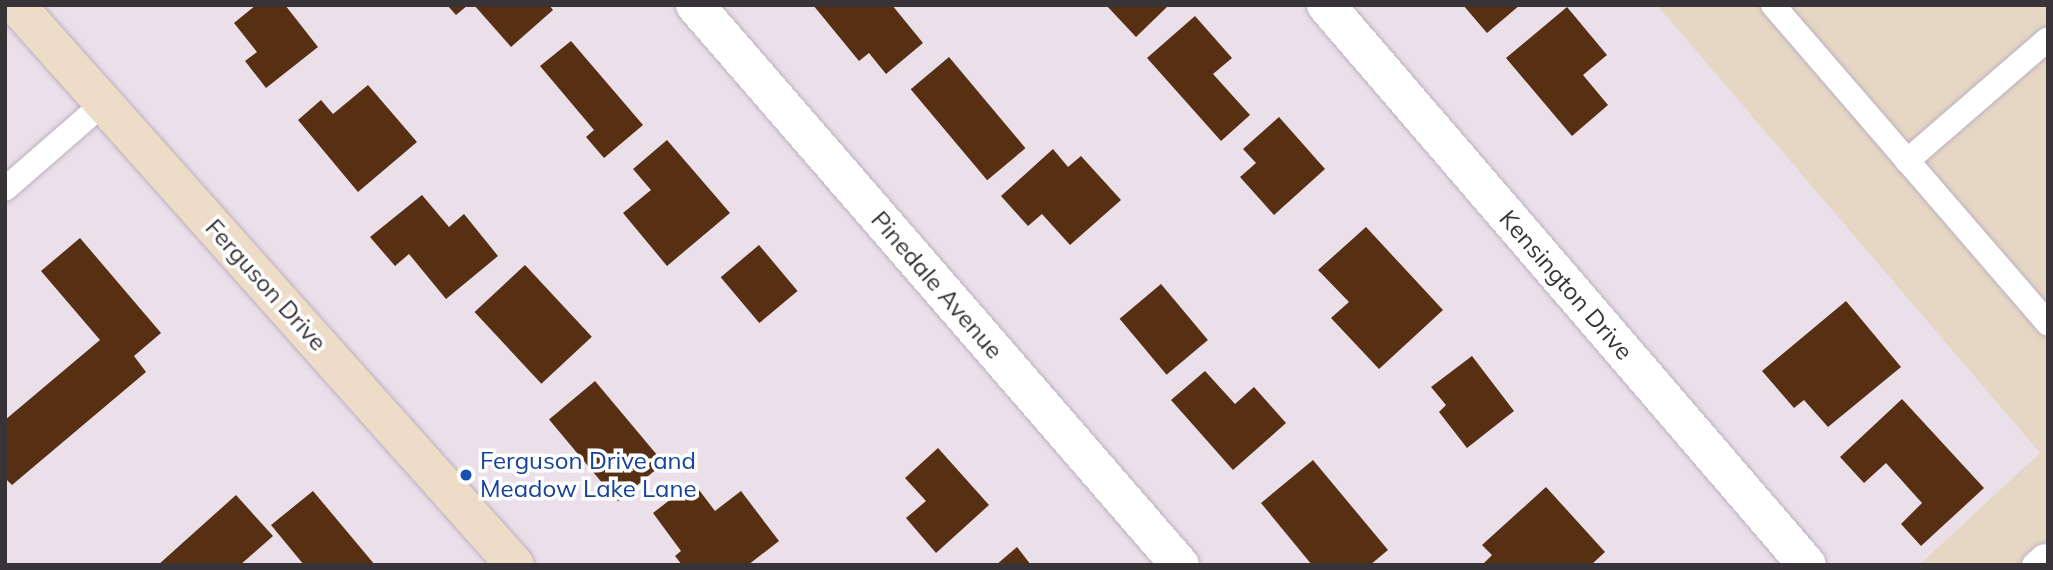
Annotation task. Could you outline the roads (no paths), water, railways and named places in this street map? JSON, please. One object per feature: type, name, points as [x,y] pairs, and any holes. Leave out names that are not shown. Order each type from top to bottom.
[{"type":"street","name":"Ferguson Drive","points":[[16,5],[513,564]]},
{"type":"street","name":"Pinedale Avenue","points":[[695,5],[1180,565]]},
{"type":"street","name":"Kensington Drive","points":[[1326,5],[1788,558]]},
{"type":"lane","points":[[1773,5],[2048,324]]},
{"type":"lane","points":[[1907,161],[2048,38]]},
{"type":"lane","points":[[5,189],[104,103]]},
{"type":"place","name":"Ferguson Drive and Meadow Lake Lane","points":[[466,475]]}]
